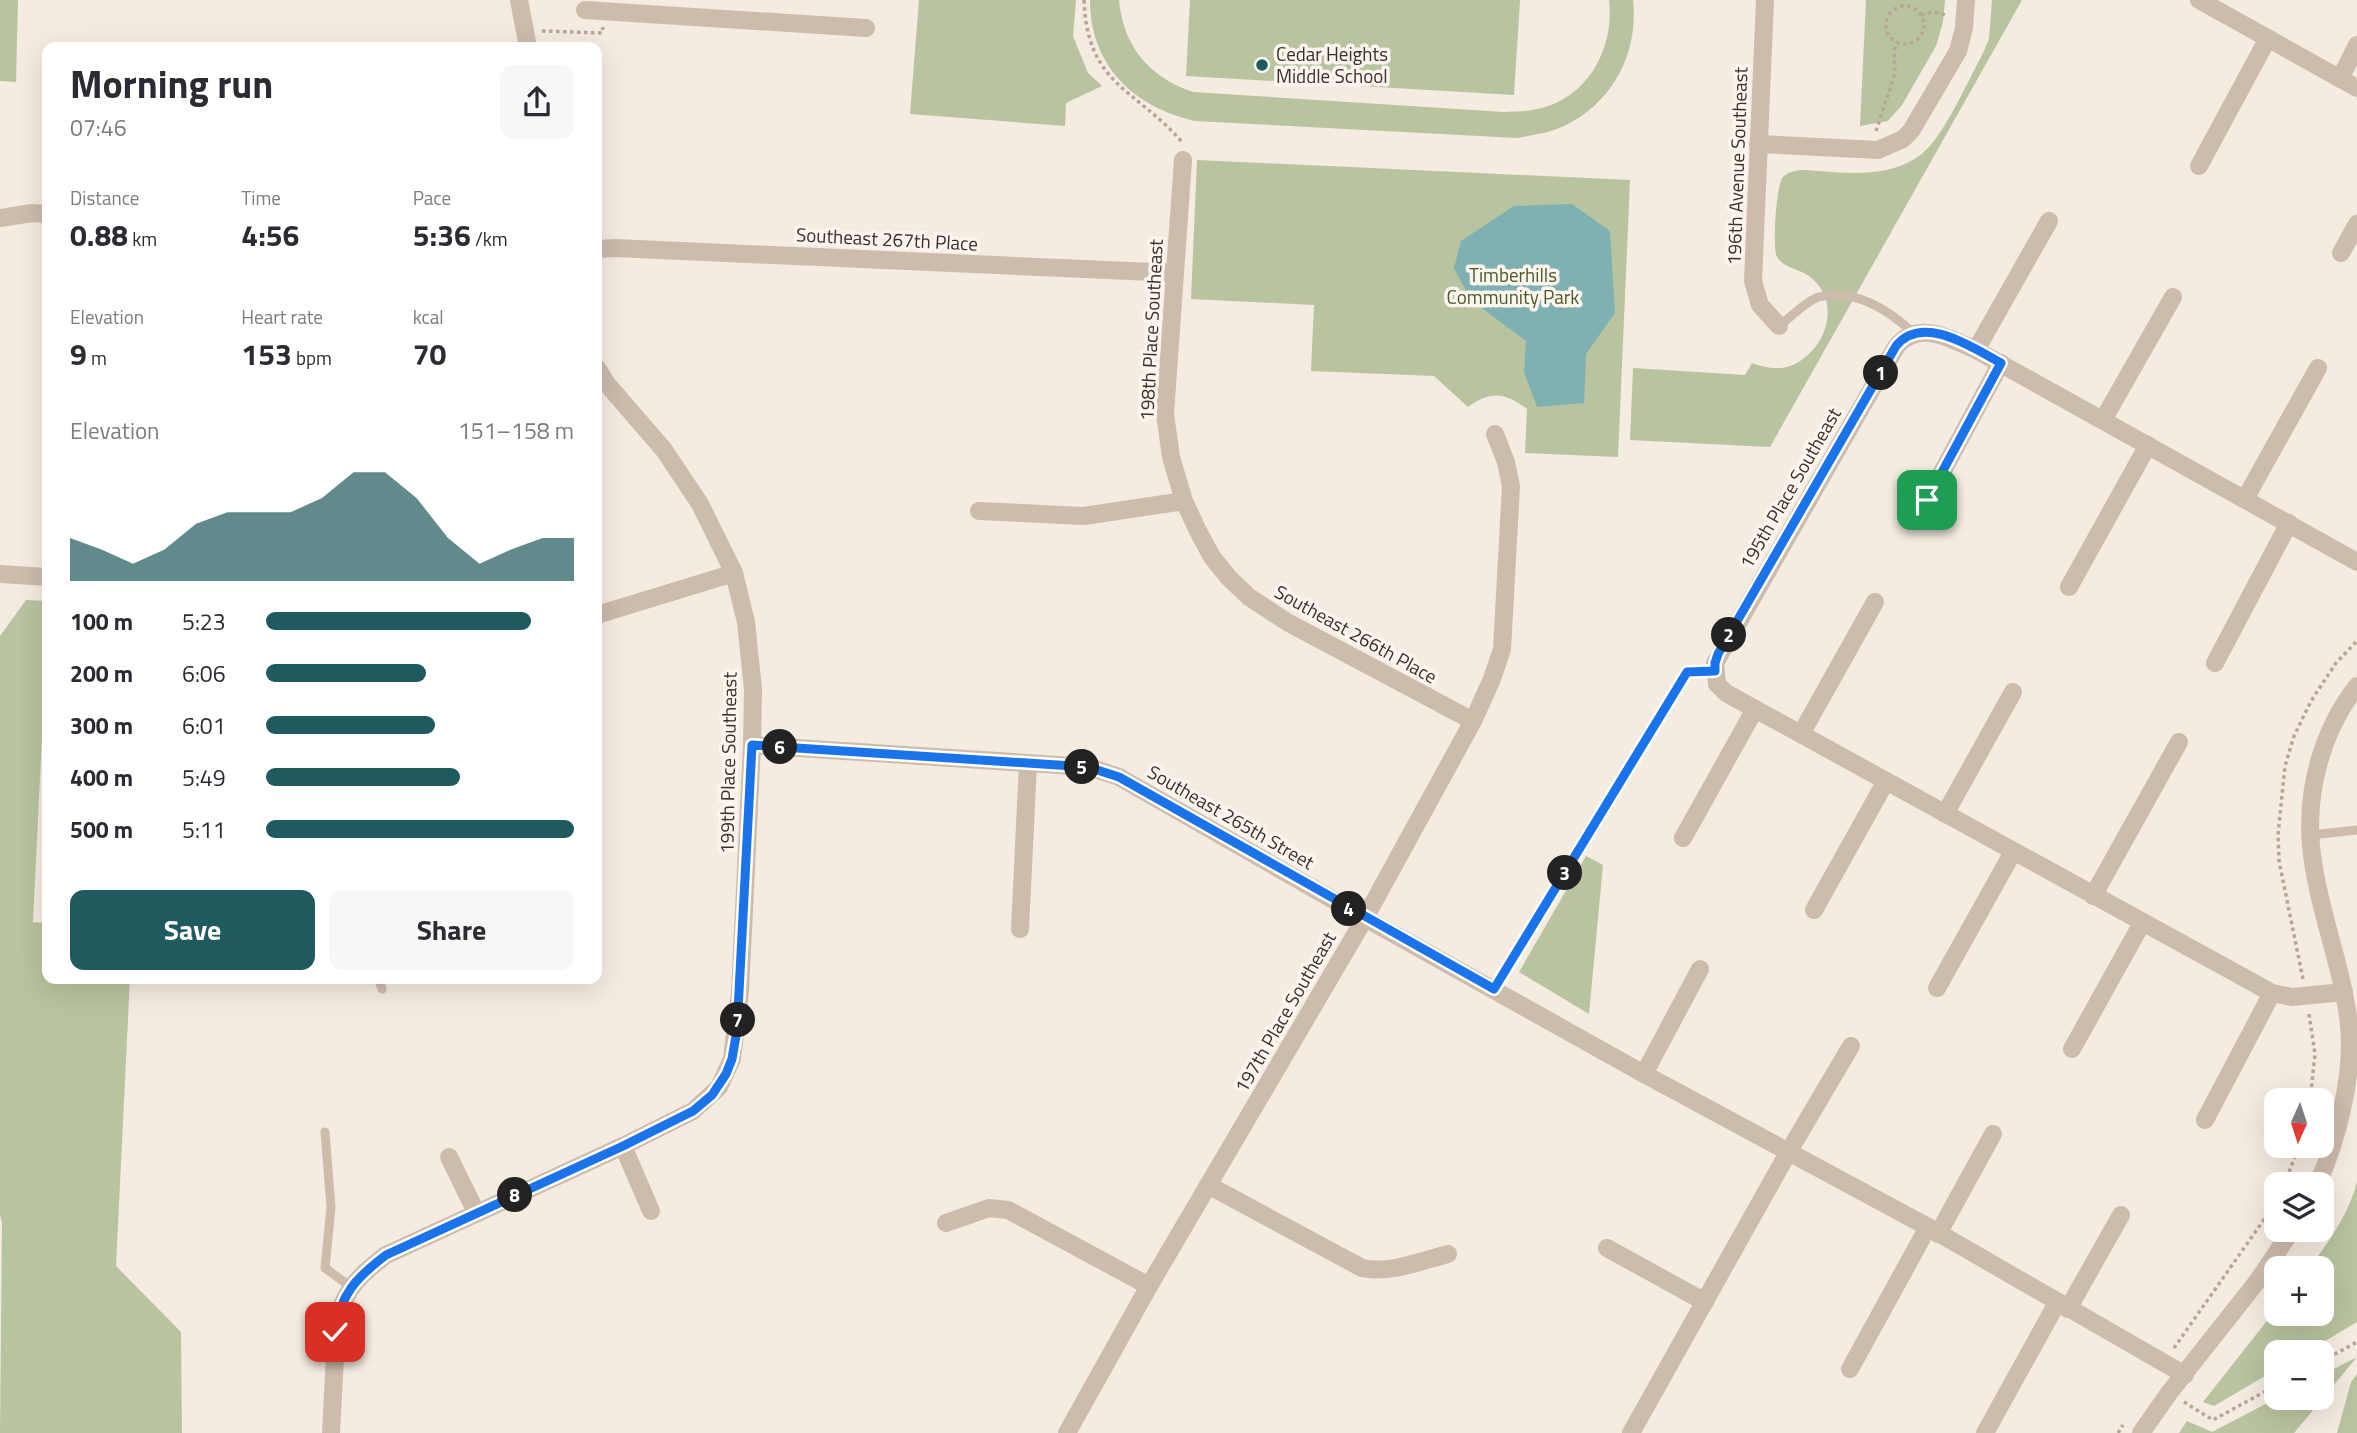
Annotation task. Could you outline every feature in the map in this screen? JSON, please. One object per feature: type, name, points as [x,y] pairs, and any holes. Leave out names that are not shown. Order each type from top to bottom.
[{"type":"street","points":[[519,0],[527,40]]},
{"type":"street","name":"196th Avenue Southeast","points":[[1765,0],[1753,281],[1760,305],[1779,326]]},
{"type":"street","points":[[2199,0],[2357,88]]},
{"type":"street","points":[[585,10],[604,12],[677,8],[866,28]]},
{"type":"street","points":[[1758,144],[1874,150],[1891,146],[1903,139],[1911,131],[1958,51],[1965,9]]},
{"type":"street","points":[[2199,166],[2267,40]]},
{"type":"street","points":[[2340,79],[2357,45]]},
{"type":"street","name":"198th Place Southeast","points":[[1183,160],[1165,415],[1171,457],[1184,502]]},
{"type":"street","points":[[0,219],[42,214]]},
{"type":"street","points":[[1976,350],[2049,221]]},
{"type":"street","points":[[2341,253],[2357,224]]},
{"type":"street","name":"Southeast 267th Place","points":[[602,249],[1175,273]]},
{"type":"street","points":[[2103,421],[2173,297]]},
{"type":"street","points":[[1914,334],[1924,331],[1936,333],[1976,350],[2357,562]]},
{"type":"street","name":"195th Place Southeast","points":[[1715,671],[1718,654],[1896,346],[1903,338],[1914,334]]},
{"type":"street","points":[[1927,500],[2001,363]]},
{"type":"street","points":[[2245,499],[2318,368]]},
{"type":"street","name":"199th Place Southeast","points":[[353,1284],[386,1255],[693,1111],[719,1087],[732,1059],[740,992],[752,745],[751,658],[734,573],[700,504],[664,450],[602,376]]},
{"type":"street","name":"197th Place Southeast","points":[[1066,1433],[1365,918],[1473,722],[1492,679],[1502,649],[1511,486],[1506,462],[1495,434]]},
{"type":"street","points":[[2069,587],[2148,445]]},
{"type":"street","points":[[979,511],[1084,516],[1184,502]]},
{"type":"street","name":"Southeast 266th Place","points":[[1184,502],[1212,557],[1249,597],[1287,622],[1473,722]]},
{"type":"street","points":[[2216,663],[2288,523]]},
{"type":"street","points":[[602,613],[734,573]]},
{"type":"street","points":[[0,574],[42,577]]},
{"type":"street","points":[[1801,734],[1875,602]]},
{"type":"street","points":[[1715,671],[1717,684],[1721,689],[1755,709],[2272,993],[2292,997],[2344,992]]},
{"type":"street","points":[[2322,1172],[2344,1101],[2349,1027],[2344,992],[2317,880],[2311,835],[2318,762],[2332,728],[2357,686]]},
{"type":"street","points":[[1945,814],[2013,692]]},
{"type":"street","points":[[1683,838],[1755,709]]},
{"type":"street","points":[[2093,896],[2179,742]]},
{"type":"street","name":"Southeast 265th Street","points":[[752,745],[1088,767],[1119,777],[1365,918],[1933,1231],[2185,1376]]},
{"type":"street","points":[[1020,929],[1028,764]]},
{"type":"street","points":[[1814,910],[1886,781]]},
{"type":"street","points":[[1937,988],[2013,852]]},
{"type":"street","points":[[2072,1049],[2142,923]]},
{"type":"street","points":[[1644,1073],[1700,970]]},
{"type":"street","points":[[2204,1120],[2272,993]]},
{"type":"street","points":[[1631,1433],[1851,1046]]},
{"type":"street","points":[[1850,1369],[1993,1134]]},
{"type":"street","points":[[623,1146],[651,1211]]},
{"type":"street","points":[[449,1157],[476,1212]]},
{"type":"street","points":[[1208,1185],[1362,1268],[1384,1270],[1448,1254]]},
{"type":"street","points":[[946,1223],[989,1208],[1008,1210],[1149,1286]]},
{"type":"street","points":[[1985,1433],[2121,1214]]},
{"type":"street","points":[[2141,1433],[2169,1393],[2259,1279],[2284,1242]]},
{"type":"street","points":[[1607,1248],[1705,1302]]},
{"type":"street","points":[[331,1433],[337,1318],[342,1301],[353,1284]]},
{"type":"lane","points":[[1779,326],[1817,297],[1840,294],[1890,313],[1914,334]]},
{"type":"lane","points":[[2311,835],[2357,830]]},
{"type":"lane","points":[[380,984],[382,989]]},
{"type":"lane","points":[[325,1132],[331,1207],[325,1268],[353,1284]]},
{"type":"path","points":[[1084,0],[1088,35],[1097,57],[1114,83],[1181,140],[1193,160],[1183,160]]},
{"type":"path","points":[[1909,6],[1921,15],[1924,28],[1922,35],[1910,44],[1897,42],[1890,36],[1887,29],[1889,15],[1901,7],[1909,6]]},
{"type":"path","points":[[1921,15],[1965,9]]},
{"type":"path","points":[[527,40],[550,30],[602,33],[604,12]]},
{"type":"path","points":[[1874,150],[1876,128],[1895,73],[1894,52],[1897,42]]},
{"type":"path","points":[[1494,989],[1687,672],[1715,671]]},
{"type":"path","points":[[2163,1363],[2264,1219]]},
{"type":"path","points":[[2334,1354],[2357,1342]]},
{"type":"path","points":[[2169,1393],[2213,1420],[2264,1392]]},
{"type":"path","points":[[2118,1433],[2124,1423]]},
{"type":"green space","points":[[0,0],[18,0],[16,82],[0,81]]},
{"type":"green space","points":[[919,0],[1076,0],[1073,36],[1088,73],[1102,86],[1066,103],[1065,126],[910,114]]},
{"type":"green space","points":[[1090,0],[1119,0],[1126,32],[1141,58],[1163,78],[1193,92],[1504,112],[1529,111],[1551,105],[1567,97],[1581,85],[1593,71],[1607,38],[1609,0],[1633,0],[1634,19],[1627,57],[1609,90],[1596,104],[1564,126],[1517,138],[1195,121],[1173,114],[1135,94],[1107,64],[1092,24]]},
{"type":"green space","points":[[1190,0],[1520,0],[1514,95],[1186,76]]},
{"type":"green space","points":[[1866,0],[1945,0],[1943,22],[1936,46],[1902,105],[1888,121],[1860,126]]},
{"type":"green space","points":[[1992,0],[2022,0],[1770,447],[1630,440],[1633,368],[1745,375],[1752,363],[1772,368],[1791,366],[1812,351],[1825,330],[1825,295],[1809,276],[1784,264],[1777,257],[1776,217],[1778,192],[1783,177],[1800,170],[1855,173],[1879,171],[1901,166],[1921,155],[1934,141],[1957,104],[1983,53],[1989,39]]},
{"type":"green space","name":"Timberhills Community Park","points":[[1197,160],[1630,180],[1618,457],[1525,453],[1527,409],[1498,396],[1484,398],[1468,407],[1434,376],[1311,371],[1314,305],[1191,299]]},
{"type":"green space","points":[[26,600],[42,601],[42,737],[33,922],[42,923],[42,984],[130,984],[116,1266],[181,1332],[182,1433],[0,1433],[0,636]]},
{"type":"green space","points":[[1586,856],[1603,865],[1589,1014],[1519,972]]},
{"type":"green space","points":[[2357,1182],[2357,1322],[2327,1340],[2264,1340],[2264,1377],[2214,1406],[2203,1402],[2264,1325],[2334,1326],[2334,1256],[2318,1256],[2328,1242],[2334,1242],[2334,1232],[2349,1205]]},
{"type":"green space","points":[[2357,1357],[2334,1385],[2334,1369]]},
{"type":"green space","points":[[2357,1374],[2357,1433],[2337,1433],[2351,1382]]},
{"type":"green space","points":[[2264,1405],[2264,1410],[2313,1410],[2294,1433],[2179,1433],[2187,1421],[2212,1432]]},
{"type":"water","points":[[1572,204],[1610,231],[1615,313],[1586,354],[1584,403],[1537,407],[1524,372],[1526,341],[1471,300],[1454,268],[1461,241],[1514,206]]},
{"type":"place","name":"Cedar Heights Middle School","points":[[1262,65]]},
{"type":"route","points":[[335,1332],[342,1301],[355,1281],[386,1255],[693,1111],[719,1087],[732,1059],[737,1030],[752,745],[1088,767],[1119,777],[1494,989],[1687,672],[1715,671],[1718,654],[1896,346],[1903,338],[1924,331],[1936,333],[2001,363],[1927,500]]}]
